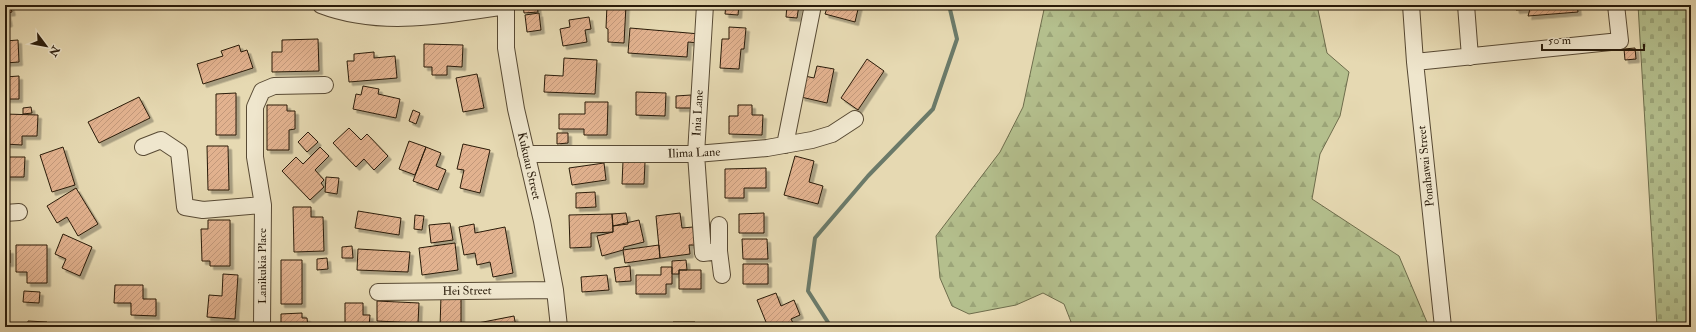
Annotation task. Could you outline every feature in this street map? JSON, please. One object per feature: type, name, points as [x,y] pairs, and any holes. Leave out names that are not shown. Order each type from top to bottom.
[{"type":"street","points":[[321,5],[377,17],[407,19],[506,5]]},
{"type":"street","name":"Kukuau Street","points":[[506,5],[506,48],[516,109],[542,220],[555,290],[558,327]]},
{"type":"street","name":"Inia Lane","points":[[705,5],[696,154],[703,253],[719,251]]},
{"type":"street","points":[[785,145],[813,5]]},
{"type":"street","name":"Ponahawai Street","points":[[1410,5],[1443,327]]},
{"type":"street","points":[[1466,5],[1470,57]]},
{"type":"street","points":[[1415,62],[1620,41],[1616,5]]},
{"type":"street","name":"Lanikukia Place","points":[[262,327],[263,205],[255,158],[255,107],[262,91],[274,86],[325,85]]},
{"type":"street","name":"Ilima Lane","points":[[526,154],[696,154],[785,145],[832,134],[855,118]]},
{"type":"street","points":[[143,147],[161,140],[179,152],[185,207],[203,210],[263,205]]},
{"type":"street","points":[[719,225],[719,251],[722,275]]},
{"type":"street","name":"Hei Street","points":[[378,292],[555,290]]},
{"type":"green space","points":[[1045,5],[1317,5],[1327,53],[1349,72],[1340,116],[1320,154],[1312,199],[1399,256],[1429,327],[1073,327],[1064,304],[1043,293],[1016,305],[969,314],[952,306],[940,278],[936,236],[1000,152],[1023,107]]},
{"type":"green space","points":[[1638,5],[1691,5],[1691,327],[1657,327]]},
{"type":"building","points":[[5,5],[10,5],[12,12],[7,13],[9,23],[5,24]]},
{"type":"building","points":[[523,5],[537,5],[538,12],[524,13]]},
{"type":"building","points":[[607,5],[626,5],[624,43],[608,42],[608,29],[606,28]]},
{"type":"building","points":[[726,5],[739,5],[738,15],[725,14]]},
{"type":"building","points":[[787,5],[799,5],[797,18],[786,17]]},
{"type":"building","points":[[828,5],[859,5],[855,22],[825,14]]},
{"type":"building","points":[[1515,5],[1577,5],[1578,12],[1528,16],[1530,9],[1516,10]]},
{"type":"building","points":[[539,13],[541,30],[527,32],[525,15]]},
{"type":"building","points":[[589,17],[591,29],[585,30],[587,42],[563,46],[560,29],[570,27],[569,20]]},
{"type":"building","points":[[729,27],[746,28],[744,49],[741,49],[739,69],[720,68],[722,39],[729,39]]},
{"type":"building","points":[[630,28],[700,34],[699,43],[688,42],[687,57],[628,53]]},
{"type":"building","points":[[318,39],[319,71],[272,72],[272,52],[282,52],[282,40]]},
{"type":"building","points":[[18,40],[19,62],[5,63],[5,41]]},
{"type":"building","points":[[424,44],[463,45],[462,67],[447,66],[447,75],[432,75],[432,67],[424,67]]},
{"type":"building","points":[[239,45],[241,52],[247,50],[253,68],[203,84],[197,64],[223,56],[221,51]]},
{"type":"building","points":[[1635,48],[1636,59],[1625,60],[1624,49]]},
{"type":"building","points":[[374,52],[374,58],[395,56],[397,78],[349,82],[347,61],[354,61],[354,54]]},
{"type":"building","points":[[564,58],[597,60],[595,94],[544,92],[545,75],[563,76]]},
{"type":"building","points":[[867,59],[884,71],[858,110],[841,98]]},
{"type":"building","points":[[817,66],[834,69],[827,103],[801,97],[805,76],[814,78]]},
{"type":"building","points":[[477,74],[484,108],[463,112],[456,78]]},
{"type":"building","points":[[19,76],[19,99],[5,99],[5,77]]},
{"type":"building","points":[[363,86],[379,89],[378,94],[400,99],[396,118],[353,109],[356,94],[361,95]]},
{"type":"building","points":[[636,92],[666,93],[665,116],[636,115]]},
{"type":"building","points":[[236,93],[236,135],[216,135],[216,94]]},
{"type":"building","points":[[691,95],[691,108],[676,108],[676,96]]},
{"type":"building","points":[[139,97],[150,118],[99,143],[88,122]]},
{"type":"building","points":[[585,102],[608,102],[607,135],[584,135],[584,129],[559,129],[559,114],[585,114]]},
{"type":"building","points":[[267,105],[287,105],[287,111],[295,111],[295,129],[289,130],[289,150],[267,150]]},
{"type":"building","points":[[738,105],[752,105],[752,115],[763,115],[762,135],[729,134],[729,116],[738,116]]},
{"type":"building","points":[[31,107],[32,113],[23,114],[23,108]]},
{"type":"building","points":[[413,110],[420,113],[416,124],[409,121]]},
{"type":"building","points":[[5,114],[38,115],[37,136],[22,136],[22,145],[5,144]]},
{"type":"building","points":[[349,128],[361,140],[367,134],[388,156],[374,170],[364,159],[356,167],[333,143]]},
{"type":"building","points":[[308,132],[318,142],[307,152],[298,142]]},
{"type":"building","points":[[557,133],[568,133],[568,143],[557,144]]},
{"type":"building","points":[[409,141],[426,147],[415,175],[399,169]]},
{"type":"building","points":[[463,144],[490,150],[480,193],[460,188],[464,170],[457,169]]},
{"type":"building","points":[[207,146],[228,146],[229,190],[208,190]]},
{"type":"building","points":[[63,147],[75,185],[52,192],[40,155]]},
{"type":"building","points":[[320,147],[329,156],[315,170],[324,180],[321,183],[324,187],[310,200],[282,171],[296,157],[303,164]]},
{"type":"building","points":[[426,147],[441,153],[436,166],[446,170],[438,190],[413,181]]},
{"type":"building","points":[[795,156],[814,161],[809,182],[823,186],[818,204],[784,195]]},
{"type":"building","points":[[5,157],[25,157],[24,177],[5,177]]},
{"type":"building","points":[[623,161],[645,162],[644,184],[622,184]]},
{"type":"building","points":[[604,163],[606,180],[572,185],[569,168]]},
{"type":"building","points":[[766,168],[766,188],[744,188],[744,198],[725,198],[725,169]]},
{"type":"building","points":[[326,177],[339,178],[337,194],[325,192]]},
{"type":"building","points":[[76,188],[98,224],[78,236],[67,217],[57,223],[47,206]]},
{"type":"building","points":[[595,192],[596,207],[576,208],[576,193]]},
{"type":"building","points":[[293,207],[311,207],[311,217],[323,217],[324,251],[294,252]]},
{"type":"building","points":[[358,211],[401,218],[399,235],[355,228]]},
{"type":"building","points":[[626,213],[628,224],[613,226],[612,214]]},
{"type":"building","points":[[680,213],[682,228],[693,227],[695,245],[689,245],[690,254],[660,258],[656,216]]},
{"type":"building","points":[[764,213],[764,233],[739,233],[739,214]]},
{"type":"building","points":[[612,214],[613,232],[591,233],[591,247],[570,248],[569,215]]},
{"type":"building","points":[[415,215],[424,216],[422,230],[414,229]]},
{"type":"building","points":[[208,220],[230,220],[230,266],[210,266],[210,261],[202,261],[201,229],[208,229]]},
{"type":"building","points":[[639,220],[644,242],[624,247],[623,250],[602,256],[597,236],[613,232],[613,226]]},
{"type":"building","points":[[450,223],[453,240],[431,243],[429,225]]},
{"type":"building","points":[[474,224],[475,233],[505,227],[513,273],[493,277],[490,262],[477,265],[475,253],[464,255],[459,227]]},
{"type":"building","points":[[63,234],[92,247],[80,276],[62,268],[66,259],[55,254]]},
{"type":"building","points":[[742,239],[767,239],[768,259],[743,259]]},
{"type":"building","points":[[455,243],[458,270],[422,275],[419,248]]},
{"type":"building","points":[[16,245],[47,245],[47,283],[27,283],[27,272],[16,272]]},
{"type":"building","points":[[659,245],[660,258],[625,263],[623,250]]},
{"type":"building","points":[[352,246],[353,258],[342,258],[342,247]]},
{"type":"building","points":[[358,249],[410,252],[408,272],[357,270]]},
{"type":"building","points":[[5,250],[10,250],[10,263],[5,263]]},
{"type":"building","points":[[327,258],[328,269],[317,270],[317,259]]},
{"type":"building","points":[[281,260],[302,260],[302,304],[281,304]]},
{"type":"building","points":[[686,260],[687,270],[679,270],[679,274],[672,274],[672,261]]},
{"type":"building","points":[[743,264],[768,264],[768,284],[743,284]]},
{"type":"building","points":[[630,266],[631,281],[616,282],[614,268]]},
{"type":"building","points":[[661,267],[672,267],[672,284],[666,284],[666,294],[636,294],[636,275],[661,275]]},
{"type":"building","points":[[679,270],[701,270],[701,289],[679,289]]},
{"type":"building","points":[[223,274],[238,275],[235,319],[207,317],[209,295],[222,296]]},
{"type":"building","points":[[607,275],[609,290],[582,292],[581,277]]},
{"type":"building","points":[[115,285],[143,285],[143,299],[156,299],[156,316],[131,315],[131,303],[114,303]]},
{"type":"building","points":[[24,291],[40,292],[39,303],[23,302]]},
{"type":"building","points":[[776,293],[781,306],[794,300],[800,315],[791,319],[795,327],[768,327],[757,300]]},
{"type":"building","points":[[441,296],[461,296],[461,327],[440,327]]},
{"type":"building","points":[[377,301],[419,303],[418,323],[377,321]]},
{"type":"building","points":[[345,303],[363,303],[363,315],[370,315],[369,327],[345,327]]},
{"type":"building","points":[[302,313],[302,318],[307,318],[308,327],[281,327],[281,314]]},
{"type":"building","points":[[514,316],[516,327],[479,327],[478,323]]},
{"type":"building","points":[[28,321],[47,322],[46,327],[27,327]]},
{"type":"building","points":[[673,322],[695,322],[695,327],[673,327]]},
{"type":"building","points":[[127,323],[159,324],[159,327],[127,327]]},
{"type":"waterway","points":[[831,327],[808,291],[815,238],[868,176],[933,109],[957,39],[949,5]]}]
